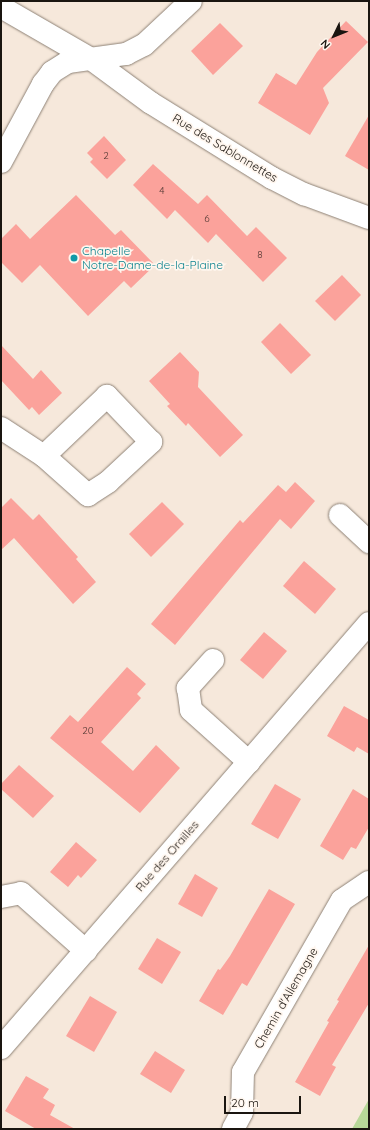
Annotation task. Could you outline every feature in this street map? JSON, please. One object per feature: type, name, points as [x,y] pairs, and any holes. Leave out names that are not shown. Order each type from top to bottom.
[{"type":"street","points":[[1,162],[43,84],[52,72],[68,62],[126,54],[144,45],[191,1]]},
{"type":"street","name":"Rue des Sablonnettes","points":[[1,7],[91,59],[151,103],[272,178],[304,194],[369,218]]},
{"type":"street","points":[[1,428],[44,456],[88,495],[108,482],[151,442],[107,396],[44,456]]},
{"type":"street","points":[[340,515],[369,542]]},
{"type":"street","name":"Rue des Orailles","points":[[1,1048],[369,623]]},
{"type":"street","points":[[213,660],[188,688],[191,710],[249,762]]},
{"type":"street","name":"Chemin d'Allemagne","points":[[232,1129],[242,1112],[243,1072],[342,900],[369,882]]},
{"type":"street","points":[[1,897],[21,893],[86,950]]},
{"type":"green space","points":[[369,1099],[369,1129],[352,1129]]},
{"type":"building","points":[[346,21],[368,42],[323,88],[329,103],[310,135],[258,103],[276,73],[296,85],[317,52]]},
{"type":"building","points":[[220,23],[243,46],[213,75],[191,51]]},
{"type":"building","points":[[369,115],[369,170],[345,156]]},
{"type":"building","points":[[104,136],[126,160],[107,179],[90,162],[93,159],[87,153]]},
{"type":"building","points":[[153,164],[198,204],[207,195],[247,236],[256,227],[287,258],[263,282],[216,234],[208,243],[175,210],[167,219],[133,185]]},
{"type":"building","name":"Chapelle Notre-Dame-de-la-Plaine","points":[[76,195],[115,235],[121,230],[155,265],[131,288],[124,281],[88,316],[40,265],[22,283],[1,262],[1,239],[16,224],[30,239]]},
{"type":"building","points":[[342,275],[361,295],[335,321],[315,301]]},
{"type":"building","points":[[280,323],[311,355],[291,374],[261,342]]},
{"type":"building","points":[[1,345],[33,379],[41,370],[62,393],[39,415],[32,407],[29,410],[1,380]]},
{"type":"building","points":[[180,352],[199,372],[198,387],[243,435],[220,457],[188,423],[186,426],[167,406],[170,404],[149,381]]},
{"type":"building","points":[[295,482],[315,501],[291,529],[280,519],[175,645],[151,624],[240,520],[243,523],[278,485],[286,492]]},
{"type":"building","points":[[11,498],[33,520],[39,514],[78,557],[76,559],[96,582],[73,604],[14,538],[1,550],[1,508]]},
{"type":"building","points":[[162,502],[184,524],[151,557],[129,534]]},
{"type":"building","points":[[304,561],[336,589],[315,614],[283,586]]},
{"type":"building","points":[[264,632],[287,651],[263,679],[240,660]]},
{"type":"building","points":[[127,667],[146,684],[137,694],[141,698],[101,742],[133,771],[156,745],[180,768],[140,813],[50,738],[70,715],[78,722]]},
{"type":"building","points":[[344,706],[369,720],[369,754],[357,747],[354,752],[327,736]]},
{"type":"building","points":[[19,765],[54,796],[33,818],[1,789],[1,784]]},
{"type":"building","points":[[275,784],[301,799],[278,839],[251,824]]},
{"type":"building","points":[[353,789],[369,799],[369,827],[356,849],[351,847],[343,860],[320,846]]},
{"type":"building","points":[[76,842],[97,860],[81,878],[78,875],[68,887],[50,872]]},
{"type":"building","points":[[195,874],[218,888],[202,917],[178,904]]},
{"type":"building","points":[[269,889],[295,904],[247,986],[242,983],[223,1015],[199,1001],[218,969],[220,970],[230,956]]},
{"type":"building","points":[[157,938],[181,952],[162,984],[138,969]]},
{"type":"building","points":[[369,945],[369,1003],[332,1065],[336,1067],[320,1096],[295,1082],[329,1022],[327,1021],[339,1001],[337,1000]]},
{"type":"building","points":[[90,996],[117,1012],[94,1052],[66,1036]]},
{"type":"building","points":[[155,1051],[185,1070],[171,1093],[140,1074]]},
{"type":"building","points":[[26,1076],[49,1089],[43,1098],[55,1105],[50,1115],[75,1129],[36,1129],[5,1111]]},
{"type":"place","name":"Chapelle Notre-Dame-de-la-Plaine","points":[[74,258]]}]
